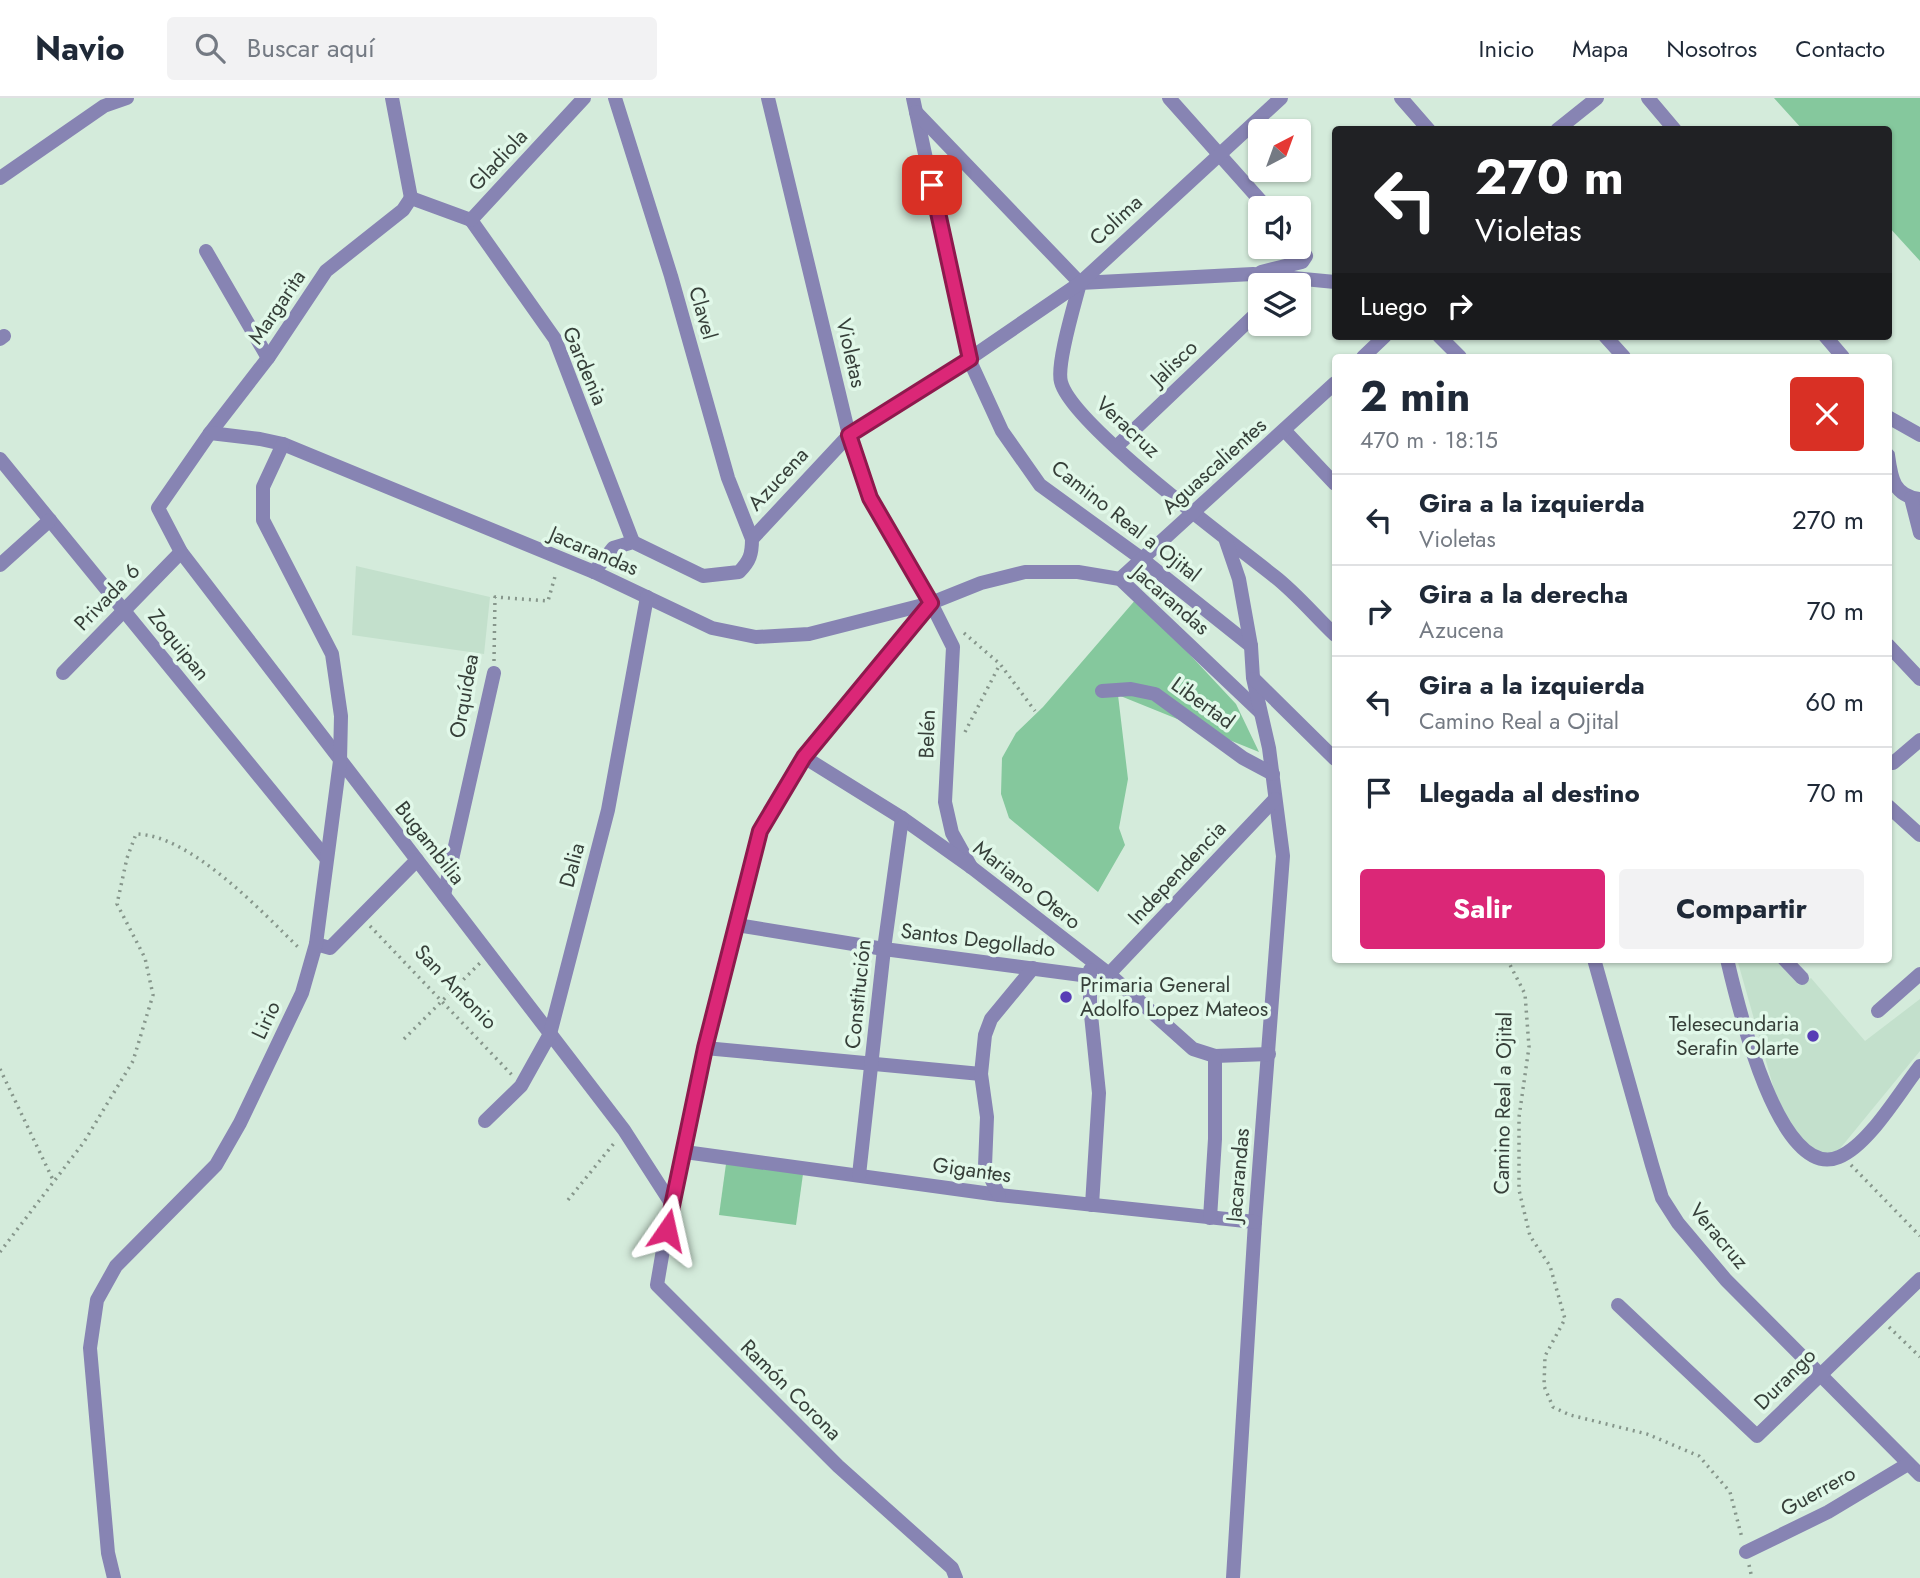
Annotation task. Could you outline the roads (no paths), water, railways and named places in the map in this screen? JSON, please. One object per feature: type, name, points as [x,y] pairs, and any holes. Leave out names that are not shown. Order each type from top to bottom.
[{"type":"street","points":[[0,178],[104,106],[127,98]]},
{"type":"street","points":[[392,98],[411,198],[471,220]]},
{"type":"street","name":"Gladiola","points":[[471,220],[584,98]]},
{"type":"street","name":"Clavel","points":[[615,98],[671,276],[728,478],[752,538]]},
{"type":"street","name":"Violetas","points":[[768,98],[849,435],[870,498],[931,603]]},
{"type":"street","points":[[1168,98],[1255,196]]},
{"type":"street","name":"Colima","points":[[970,359],[1080,283],[1282,98]]},
{"type":"street","points":[[1401,98],[1426,126]]},
{"type":"street","points":[[1561,126],[1597,98]]},
{"type":"street","points":[[1648,98],[1672,126]]},
{"type":"street","points":[[915,104],[1080,283],[1248,274]]},
{"type":"street","name":"Camino Real a Ojital","points":[[915,104],[970,359],[1002,431],[1040,485],[1142,559],[1251,646]]},
{"type":"street","name":"Margarita","points":[[158,508],[210,433],[268,358],[326,271],[403,210],[411,198]]},
{"type":"street","name":"Gardenia","points":[[471,220],[555,339],[634,542]]},
{"type":"street","points":[[206,251],[268,358]]},
{"type":"street","points":[[1257,273],[1302,262],[1304,259]]},
{"type":"street","points":[[1311,282],[1332,282]]},
{"type":"street","name":"Veracruz","points":[[1080,283],[1065,340],[1061,382],[1086,421],[1226,541],[1276,577],[1332,632]]},
{"type":"street","name":"Jalisco","points":[[1116,447],[1248,321]]},
{"type":"street","points":[[1366,354],[1381,340]]},
{"type":"street","points":[[1443,340],[1457,354]]},
{"type":"street","points":[[1609,340],[1621,354]]},
{"type":"street","points":[[1828,340],[1840,354]]},
{"type":"street","name":"Azucena","points":[[634,542],[703,576],[739,572],[748,564],[752,554],[752,538],[849,435],[970,359]]},
{"type":"street","name":"Aguascalientes","points":[[1121,579],[1332,386]]},
{"type":"street","points":[[1892,419],[1920,435]]},
{"type":"street","points":[[1285,431],[1332,481]]},
{"type":"street","name":"Jacarandas","points":[[210,433],[283,444],[594,572],[712,628],[756,637],[809,634],[931,603],[981,583],[1025,572],[1078,572],[1121,579],[1260,712],[1273,775],[1283,856],[1255,1222],[1233,1578]]},
{"type":"street","name":"Lirio","points":[[114,1578],[108,1553],[90,1348],[97,1300],[116,1266],[216,1165],[283,1035],[313,961],[316,944],[340,761],[341,716],[332,654],[263,520],[263,487],[283,444]]},
{"type":"street","name":"Zoquipan","points":[[0,459],[326,858]]},
{"type":"street","points":[[1892,481],[1900,493],[1915,498],[1920,533]]},
{"type":"street","name":"Bugambilia","points":[[158,508],[181,552],[624,1130],[671,1203]]},
{"type":"street","points":[[0,565],[50,520]]},
{"type":"street","points":[[1226,541],[1239,579],[1260,712]]},
{"type":"street","points":[[594,572],[613,548],[634,542]]},
{"type":"street","name":"Privada 6","points":[[63,673],[181,552]]},
{"type":"street","name":"Dalia","points":[[485,1121],[522,1086],[550,1034],[608,810],[647,597]]},
{"type":"street","points":[[671,1203],[685,1152],[705,1048],[760,831],[804,757],[931,603]]},
{"type":"street","name":"Belén","points":[[931,603],[953,648],[945,802],[952,833],[971,867]]},
{"type":"street","points":[[1892,649],[1920,679]]},
{"type":"street","name":"Orquídea","points":[[444,895],[494,673]]},
{"type":"street","points":[[1253,678],[1332,757]]},
{"type":"street","name":"Libertad","points":[[1102,691],[1131,689],[1155,694],[1242,758],[1273,775]]},
{"type":"street","points":[[1893,764],[1920,740]]},
{"type":"street","name":"Mariano Otero","points":[[804,757],[902,818],[971,867],[1041,922],[1090,969],[1109,974],[1194,1049],[1215,1056],[1269,1054]]},
{"type":"street","name":"Independencia","points":[[1109,974],[1275,799]]},
{"type":"street","points":[[1892,810],[1920,835]]},
{"type":"street","name":"Constitución","points":[[859,1175],[884,949],[902,818]]},
{"type":"street","points":[[316,944],[330,948],[417,860]]},
{"type":"street","name":"Santos Degollado","points":[[737,925],[884,949],[1033,968],[1090,969]]},
{"type":"street","name":"Veracruz","points":[[1595,963],[1662,1198],[1678,1223],[1726,1280],[1920,1475]]},
{"type":"street","points":[[1728,963],[1742,1023],[1774,1108],[1791,1136],[1810,1153],[1823,1158],[1843,1156],[1876,1124],[1920,1066]]},
{"type":"street","points":[[1788,963],[1802,978]]},
{"type":"street","points":[[999,1195],[985,1166],[986,1117],[981,1074],[985,1035],[991,1019],[1033,968]]},
{"type":"street","points":[[1090,969],[1100,1093],[1092,1205]]},
{"type":"street","points":[[1878,1011],[1920,974]]},
{"type":"street","points":[[705,1048],[981,1074]]},
{"type":"street","points":[[1210,1218],[1216,1139],[1215,1056]]},
{"type":"street","name":"Gigantes","points":[[685,1152],[999,1195],[1255,1222]]},
{"type":"street","name":"Ramón Corona","points":[[671,1203],[657,1284],[838,1466],[952,1568],[956,1578]]},
{"type":"street","name":"Durango","points":[[1618,1305],[1757,1436],[1920,1279]]},
{"type":"street","name":"Guerrero","points":[[1746,1552],[1828,1512],[1908,1464]]},
{"type":"place","name":"Primaria General Adolfo Lopez Mateos","points":[[1066,997]]},
{"type":"place","name":"Telesecundaria Serafin Olarte","points":[[1813,1036]]}]
